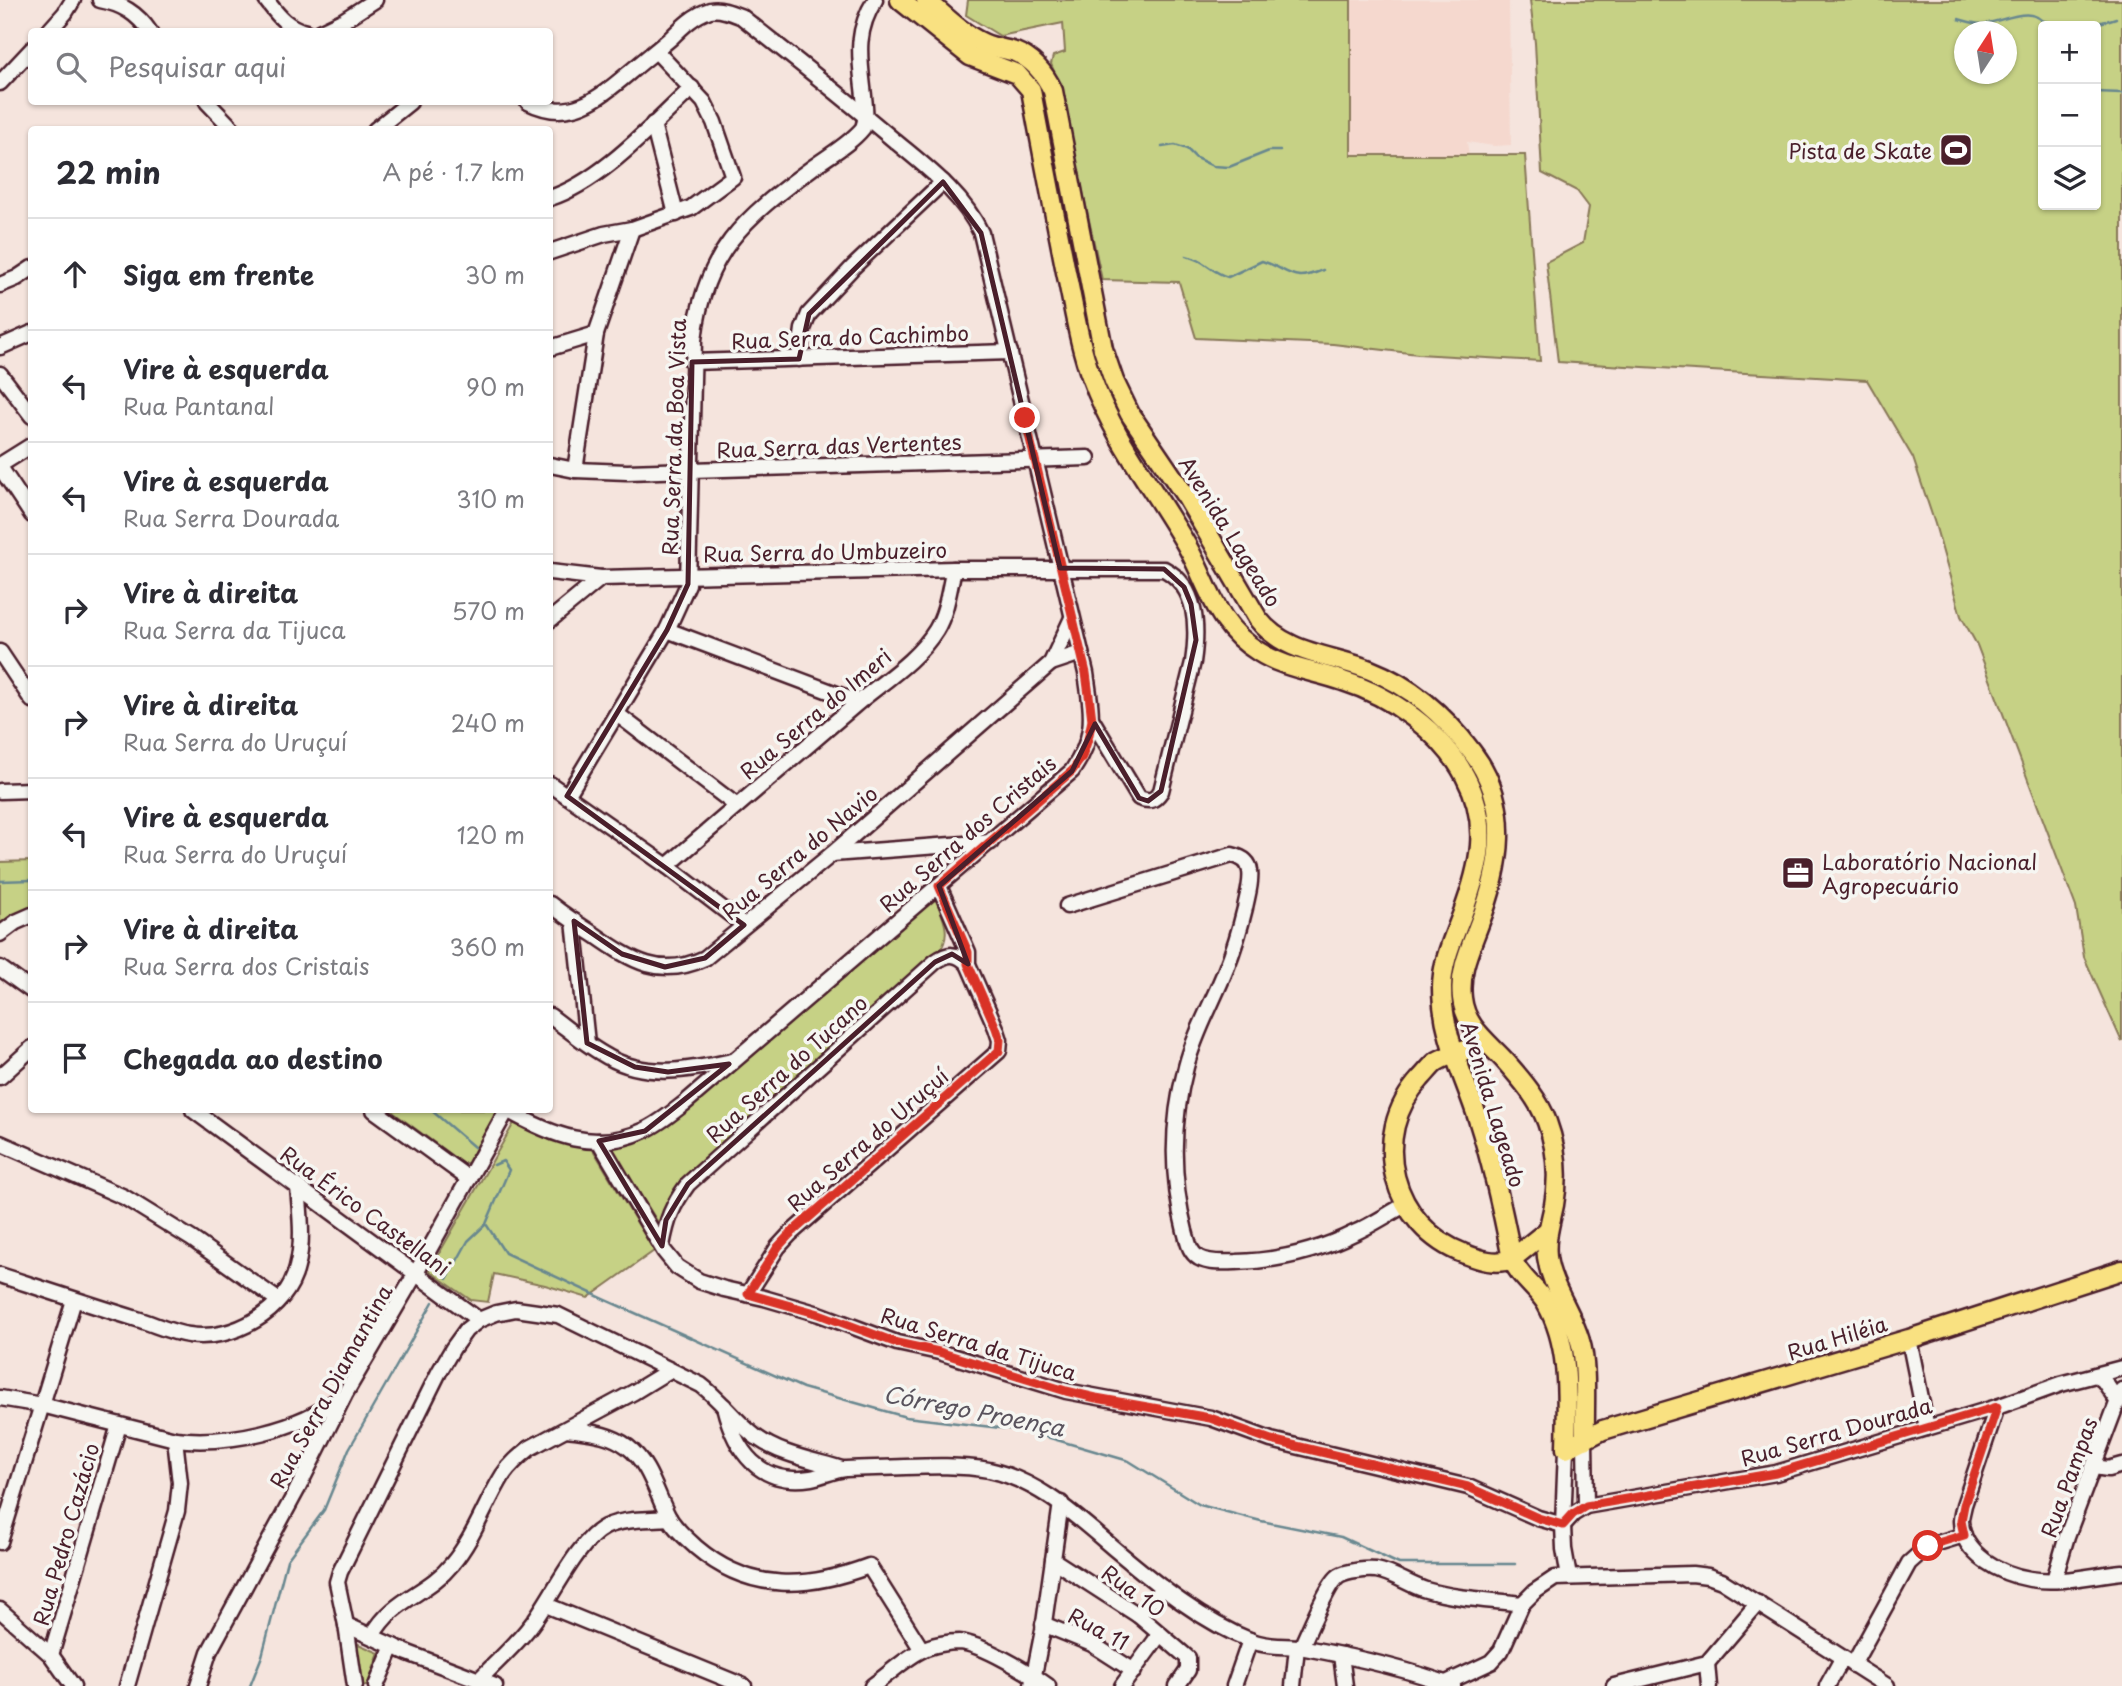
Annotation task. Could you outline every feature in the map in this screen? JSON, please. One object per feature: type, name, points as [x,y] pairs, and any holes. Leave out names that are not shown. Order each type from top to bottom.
[{"type":"main road","points":[[900,0],[952,32],[1023,56],[1033,62],[1048,80],[1031,90],[1017,74],[970,56],[952,32],[926,0]]},
{"type":"main road","name":"Avenida Lageado","points":[[1048,80],[1053,91],[1093,304],[1103,349],[1114,381],[1130,414],[1186,498],[1258,619],[1265,629],[1294,647],[1372,671],[1413,693],[1434,710],[1472,751],[1492,789],[1499,812],[1499,855],[1487,902],[1465,961],[1462,1000],[1475,1032],[1530,1091],[1547,1120],[1556,1161],[1557,1183],[1546,1241],[1549,1269],[1572,1320],[1583,1353],[1585,1440]]},
{"type":"main road","name":"Avenida Lageado","points":[[1031,90],[1069,286],[1092,381],[1127,450],[1189,549],[1217,611],[1238,637],[1259,653],[1282,664],[1345,681],[1364,689],[1386,699],[1419,722],[1448,753],[1463,773],[1472,792],[1480,821],[1479,861],[1444,963],[1443,1016],[1492,1163],[1512,1259],[1518,1271],[1545,1301],[1562,1348],[1567,1388],[1566,1449]]},
{"type":"main road","points":[[1486,1043],[1436,1062],[1413,1087],[1396,1125],[1393,1165],[1397,1185],[1405,1205],[1418,1224],[1435,1239],[1452,1249],[1488,1261],[1497,1263],[1512,1259],[1548,1230]]},
{"type":"main road","name":"Rua Hiléia","points":[[1566,1449],[1603,1430],[1909,1339],[2122,1270]]},
{"type":"street","points":[[52,28],[73,0]]},
{"type":"street","points":[[100,0],[122,6],[132,12],[146,28]]},
{"type":"street","points":[[266,0],[283,22],[292,28]]},
{"type":"street","points":[[330,28],[375,0]]},
{"type":"street","points":[[866,117],[859,50],[863,22],[875,0]]},
{"type":"street","name":"Rua Serra dos Cristais","points":[[534,105],[552,110],[583,106],[604,94],[691,19],[712,10],[726,11],[742,17],[866,117],[962,201],[981,233],[1086,673],[1092,720],[1082,757],[1072,771],[991,842],[686,1102],[645,1130],[599,1141]]},
{"type":"street","points":[[553,252],[604,234],[632,229],[676,214],[704,200],[733,177],[715,122],[704,102],[656,51]]},
{"type":"street","points":[[0,83],[28,53]]},
{"type":"street","points":[[553,197],[606,166],[692,88]]},
{"type":"street","points":[[210,105],[229,126]]},
{"type":"street","points":[[381,126],[406,105]]},
{"type":"street","name":"Rua Serra da Boa Vista","points":[[567,796],[667,630],[688,579],[692,362],[696,315],[708,278],[728,244],[759,208],[859,133],[866,117]]},
{"type":"street","points":[[653,124],[676,214]]},
{"type":"street","points":[[799,359],[803,329],[809,314],[876,245],[943,182]]},
{"type":"street","points":[[575,470],[596,334],[632,229]]},
{"type":"street","points":[[0,285],[28,271]]},
{"type":"street","points":[[553,347],[596,334]]},
{"type":"street","points":[[0,347],[28,335]]},
{"type":"street","name":"Rua Serra do Cachimbo","points":[[692,362],[1010,352]]},
{"type":"street","points":[[0,374],[28,411]]},
{"type":"street","points":[[28,448],[0,466],[28,509]]},
{"type":"street","name":"Rua Serra das Vertentes","points":[[553,466],[627,472],[1088,458]]},
{"type":"street","points":[[1059,568],[1164,569],[1173,574],[1184,587],[1196,618],[1193,662],[1161,791],[1155,799],[1148,801],[1139,798],[1092,720]]},
{"type":"street","name":"Rua Serra do Umbuzeiro","points":[[555,573],[601,578],[688,579],[954,569],[1059,568]]},
{"type":"street","name":"Rua Serra do Imeri","points":[[667,866],[925,645],[944,612],[954,569]]},
{"type":"street","points":[[555,573],[566,588],[569,605]]},
{"type":"street","points":[[553,618],[601,578]]},
{"type":"street","name":"Rua Serra do Navio","points":[[1051,663],[1072,618]]},
{"type":"street","points":[[667,630],[858,702]]},
{"type":"street","points":[[0,652],[28,693]]},
{"type":"street","name":"Rua Serra do Navio","points":[[553,906],[622,954],[646,965],[688,965],[705,958],[832,854],[1051,663],[1081,653]]},
{"type":"street","points":[[617,714],[737,806]]},
{"type":"street","points":[[553,786],[667,866],[744,925]]},
{"type":"street","points":[[0,791],[28,790]]},
{"type":"street","points":[[832,854],[991,842]]},
{"type":"street","points":[[1066,906],[1232,855],[1243,859],[1249,867],[1250,877],[1241,924],[1227,968],[1192,1047],[1178,1110],[1175,1155],[1179,1200],[1188,1244],[1196,1256],[1210,1261],[1236,1262],[1295,1255],[1343,1239],[1405,1205]]},
{"type":"street","name":"Rua Serra do Uruçuí","points":[[748,1294],[778,1247],[790,1234],[999,1051],[1000,1040],[996,1028],[968,964],[968,952],[939,886]]},
{"type":"street","points":[[0,934],[28,917]]},
{"type":"street","points":[[574,921],[587,1043]]},
{"type":"street","name":"Rua Serra do Tucano","points":[[662,1246],[666,1220],[688,1184],[935,962],[945,955],[953,954],[968,964]]},
{"type":"street","points":[[0,968],[28,988]]},
{"type":"street","points":[[553,1018],[610,1058],[635,1067],[668,1072],[733,1061]]},
{"type":"street","points":[[0,1077],[28,1052]]},
{"type":"street","name":"Rua Érico Castellani","points":[[197,1113],[479,1320]]},
{"type":"street","points":[[378,1113],[469,1179]]},
{"type":"street","name":"Rua Serra Diamantina","points":[[198,1686],[209,1653],[297,1490],[345,1394],[505,1113]]},
{"type":"street","points":[[512,1113],[543,1130],[566,1137],[599,1141],[662,1246],[677,1266],[699,1281],[748,1294]]},
{"type":"street","points":[[0,1143],[124,1197],[192,1238],[278,1300]]},
{"type":"street","points":[[0,1275],[189,1335],[218,1335],[237,1329],[268,1312],[289,1285],[297,1269],[301,1247],[298,1187]]},
{"type":"street","name":"Rua Serra da Tijuca","points":[[748,1294],[819,1314],[897,1343],[939,1352],[1066,1391],[1210,1418],[1271,1440],[1468,1487],[1538,1518],[1563,1525]]},
{"type":"street","points":[[0,1542],[5,1506],[42,1405],[74,1300]]},
{"type":"street","points":[[355,1686],[337,1582],[340,1572],[439,1372],[466,1331],[479,1320],[516,1309],[558,1315],[701,1385],[754,1436],[769,1446],[843,1469]]},
{"type":"street","points":[[1909,1339],[1927,1428]]},
{"type":"street","name":"Rua Serra Dourada","points":[[1563,1525],[1573,1514],[1586,1506],[1776,1473],[1997,1407],[2061,1384],[2122,1368]]},
{"type":"street","points":[[373,1636],[380,1622],[399,1604],[438,1578],[452,1565],[465,1547],[504,1473],[516,1460],[530,1448],[670,1370]]},
{"type":"street","points":[[2096,1375],[2120,1396]]},
{"type":"street","points":[[0,1398],[42,1405],[175,1440],[197,1442],[268,1430],[301,1420],[325,1410],[345,1394]]},
{"type":"street","name":"Rua Pampas","points":[[2054,1580],[2067,1536],[2120,1396]]},
{"type":"street","points":[[724,1406],[743,1454],[761,1469],[790,1479],[811,1478],[843,1469],[943,1466],[989,1470],[1016,1478],[1061,1503],[1200,1616],[1250,1640],[1272,1646],[1299,1647],[1396,1667],[1448,1685],[1458,1676],[1491,1662],[1501,1651],[1522,1604],[1534,1591],[1555,1578],[1692,1574],[1722,1581],[1887,1686]]},
{"type":"street","points":[[1997,1407],[1964,1505],[1961,1521],[1970,1548],[1990,1564],[2011,1574],[2031,1579],[2054,1580],[2122,1572]]},
{"type":"street","name":"Rua Pedro Cazácio","points":[[51,1655],[119,1425]]},
{"type":"street","points":[[567,1429],[607,1435],[630,1448],[654,1483],[669,1518],[687,1540],[735,1572],[772,1582],[816,1582],[869,1566],[922,1650]]},
{"type":"street","points":[[127,1686],[177,1511],[180,1483],[175,1440]]},
{"type":"street","name":"Avenida Lageado","points":[[1585,1440],[1586,1506]]},
{"type":"street","name":"Avenida Lageado","points":[[1563,1525],[1566,1449]]},
{"type":"street","points":[[2094,1467],[2108,1469],[2122,1465]]},
{"type":"street","points":[[1032,1681],[1054,1560],[1061,1503]]},
{"type":"street","points":[[479,1680],[530,1628],[570,1565],[603,1528],[631,1521],[669,1518]]},
{"type":"street","points":[[1563,1525],[1563,1549],[1569,1577]]},
{"type":"street","points":[[1827,1686],[1847,1662],[1909,1563],[1928,1546],[1964,1535]]},
{"type":"street","name":"Rua 10","points":[[1054,1560],[1138,1615],[1188,1658],[1188,1670],[1177,1686]]},
{"type":"street","points":[[1293,1686],[1299,1647],[1332,1585],[1340,1576],[1374,1570],[1424,1590],[1522,1604]]},
{"type":"street","points":[[1138,1615],[1163,1588]]},
{"type":"street","points":[[1614,1686],[1707,1663],[1758,1603]]},
{"type":"street","points":[[545,1605],[744,1686]]},
{"type":"street","points":[[0,1611],[51,1655],[73,1686]]},
{"type":"street","name":"Rua 11","points":[[1043,1624],[1092,1644],[1134,1671]]},
{"type":"street","points":[[346,1625],[495,1686]]},
{"type":"street","points":[[1122,1686],[1160,1634]]},
{"type":"street","points":[[1234,1686],[1250,1640]]},
{"type":"street","points":[[872,1686],[922,1650],[961,1642],[992,1654],[1032,1681],[1048,1686]]},
{"type":"street","points":[[376,1686],[393,1646]]},
{"type":"street","points":[[1341,1656],[1345,1686]]},
{"type":"street","points":[[1707,1663],[1709,1686]]},
{"type":"highlighted area","points":[[943,182],[981,233],[1060,568],[1164,569],[1184,587],[1191,604],[1196,640],[1177,728],[1161,791],[1148,801],[1139,798],[1095,724],[1072,771],[939,886],[968,964],[952,954],[935,962],[688,1184],[666,1220],[662,1246],[599,1141],[645,1131],[729,1064],[668,1072],[635,1067],[587,1043],[574,921],[622,954],[665,967],[705,958],[744,925],[567,796],[667,630],[688,584],[692,362],[799,359],[809,314]]},
{"type":"shaded area","points":[[1351,0],[1509,0],[1511,145],[1494,146],[1467,142],[1469,155],[1351,155]]},
{"type":"green space","points":[[968,0],[1351,0],[1351,155],[1525,155],[1540,361],[1418,354],[1333,344],[1196,338],[1179,282],[1102,280],[1060,86],[1051,64],[1053,56],[1065,52],[1063,23],[1000,36],[966,15]]},
{"type":"green space","points":[[1530,0],[2122,0],[2122,1042],[2084,957],[2076,907],[1977,645],[1961,616],[1913,458],[1867,380],[1558,362],[1546,262],[1583,243],[1589,207],[1577,191],[1542,173]]},
{"type":"green space","points":[[28,861],[28,910],[0,926],[0,862]]},
{"type":"green space","points":[[935,897],[946,931],[939,952],[686,1177],[671,1195],[659,1224],[611,1148],[639,1140],[670,1125]]},
{"type":"green space","points":[[394,1113],[499,1113],[472,1163],[462,1163]]},
{"type":"green space","points":[[514,1123],[552,1141],[592,1148],[654,1251],[588,1298],[494,1274],[488,1302],[471,1300],[429,1271]]},
{"type":"green space","points":[[356,1643],[379,1653],[367,1686],[360,1686]]},
{"type":"waterway","points":[[1959,19],[1982,24],[2033,15],[2042,21]]},
{"type":"waterway","points":[[2101,22],[2116,18]]},
{"type":"waterway","points":[[2101,92],[2122,93]]},
{"type":"waterway","points":[[1162,147],[1175,145],[1187,149],[1196,158],[1213,166],[1229,167],[1269,151],[1280,151]]},
{"type":"waterway","points":[[1186,256],[1228,277],[1262,261],[1297,276],[1323,270]]},
{"type":"waterway","points":[[0,881],[28,880]]},
{"type":"waterway","points":[[434,1113],[474,1147]]},
{"type":"waterway","name":"Córrego Proença","points":[[494,1165],[503,1161],[509,1170],[486,1224],[505,1253],[803,1388],[906,1417],[1026,1431],[1129,1461],[1200,1505],[1261,1521],[1341,1537],[1399,1564],[1515,1564]]},
{"type":"waterway","points":[[447,1279],[468,1241],[485,1225]]},
{"type":"waterway","points":[[250,1686],[262,1656],[287,1560],[324,1510],[349,1449],[433,1302]]},
{"type":"place","name":"Pista de Skate","points":[[1956,150]]},
{"type":"place","name":"Laboratório Nacional Agropecuário","points":[[1798,873]]},
{"type":"route","points":[[1025,418],[1086,673],[1092,720],[1082,757],[1072,771],[939,886],[968,952],[968,964],[996,1028],[1000,1040],[999,1051],[790,1234],[768,1261],[748,1294],[819,1314],[897,1343],[939,1352],[1066,1391],[1210,1418],[1271,1440],[1468,1487],[1538,1518],[1563,1525],[1573,1514],[1586,1506],[1776,1473],[1997,1407],[1964,1505],[1961,1521],[1964,1535],[1928,1546]]}]
